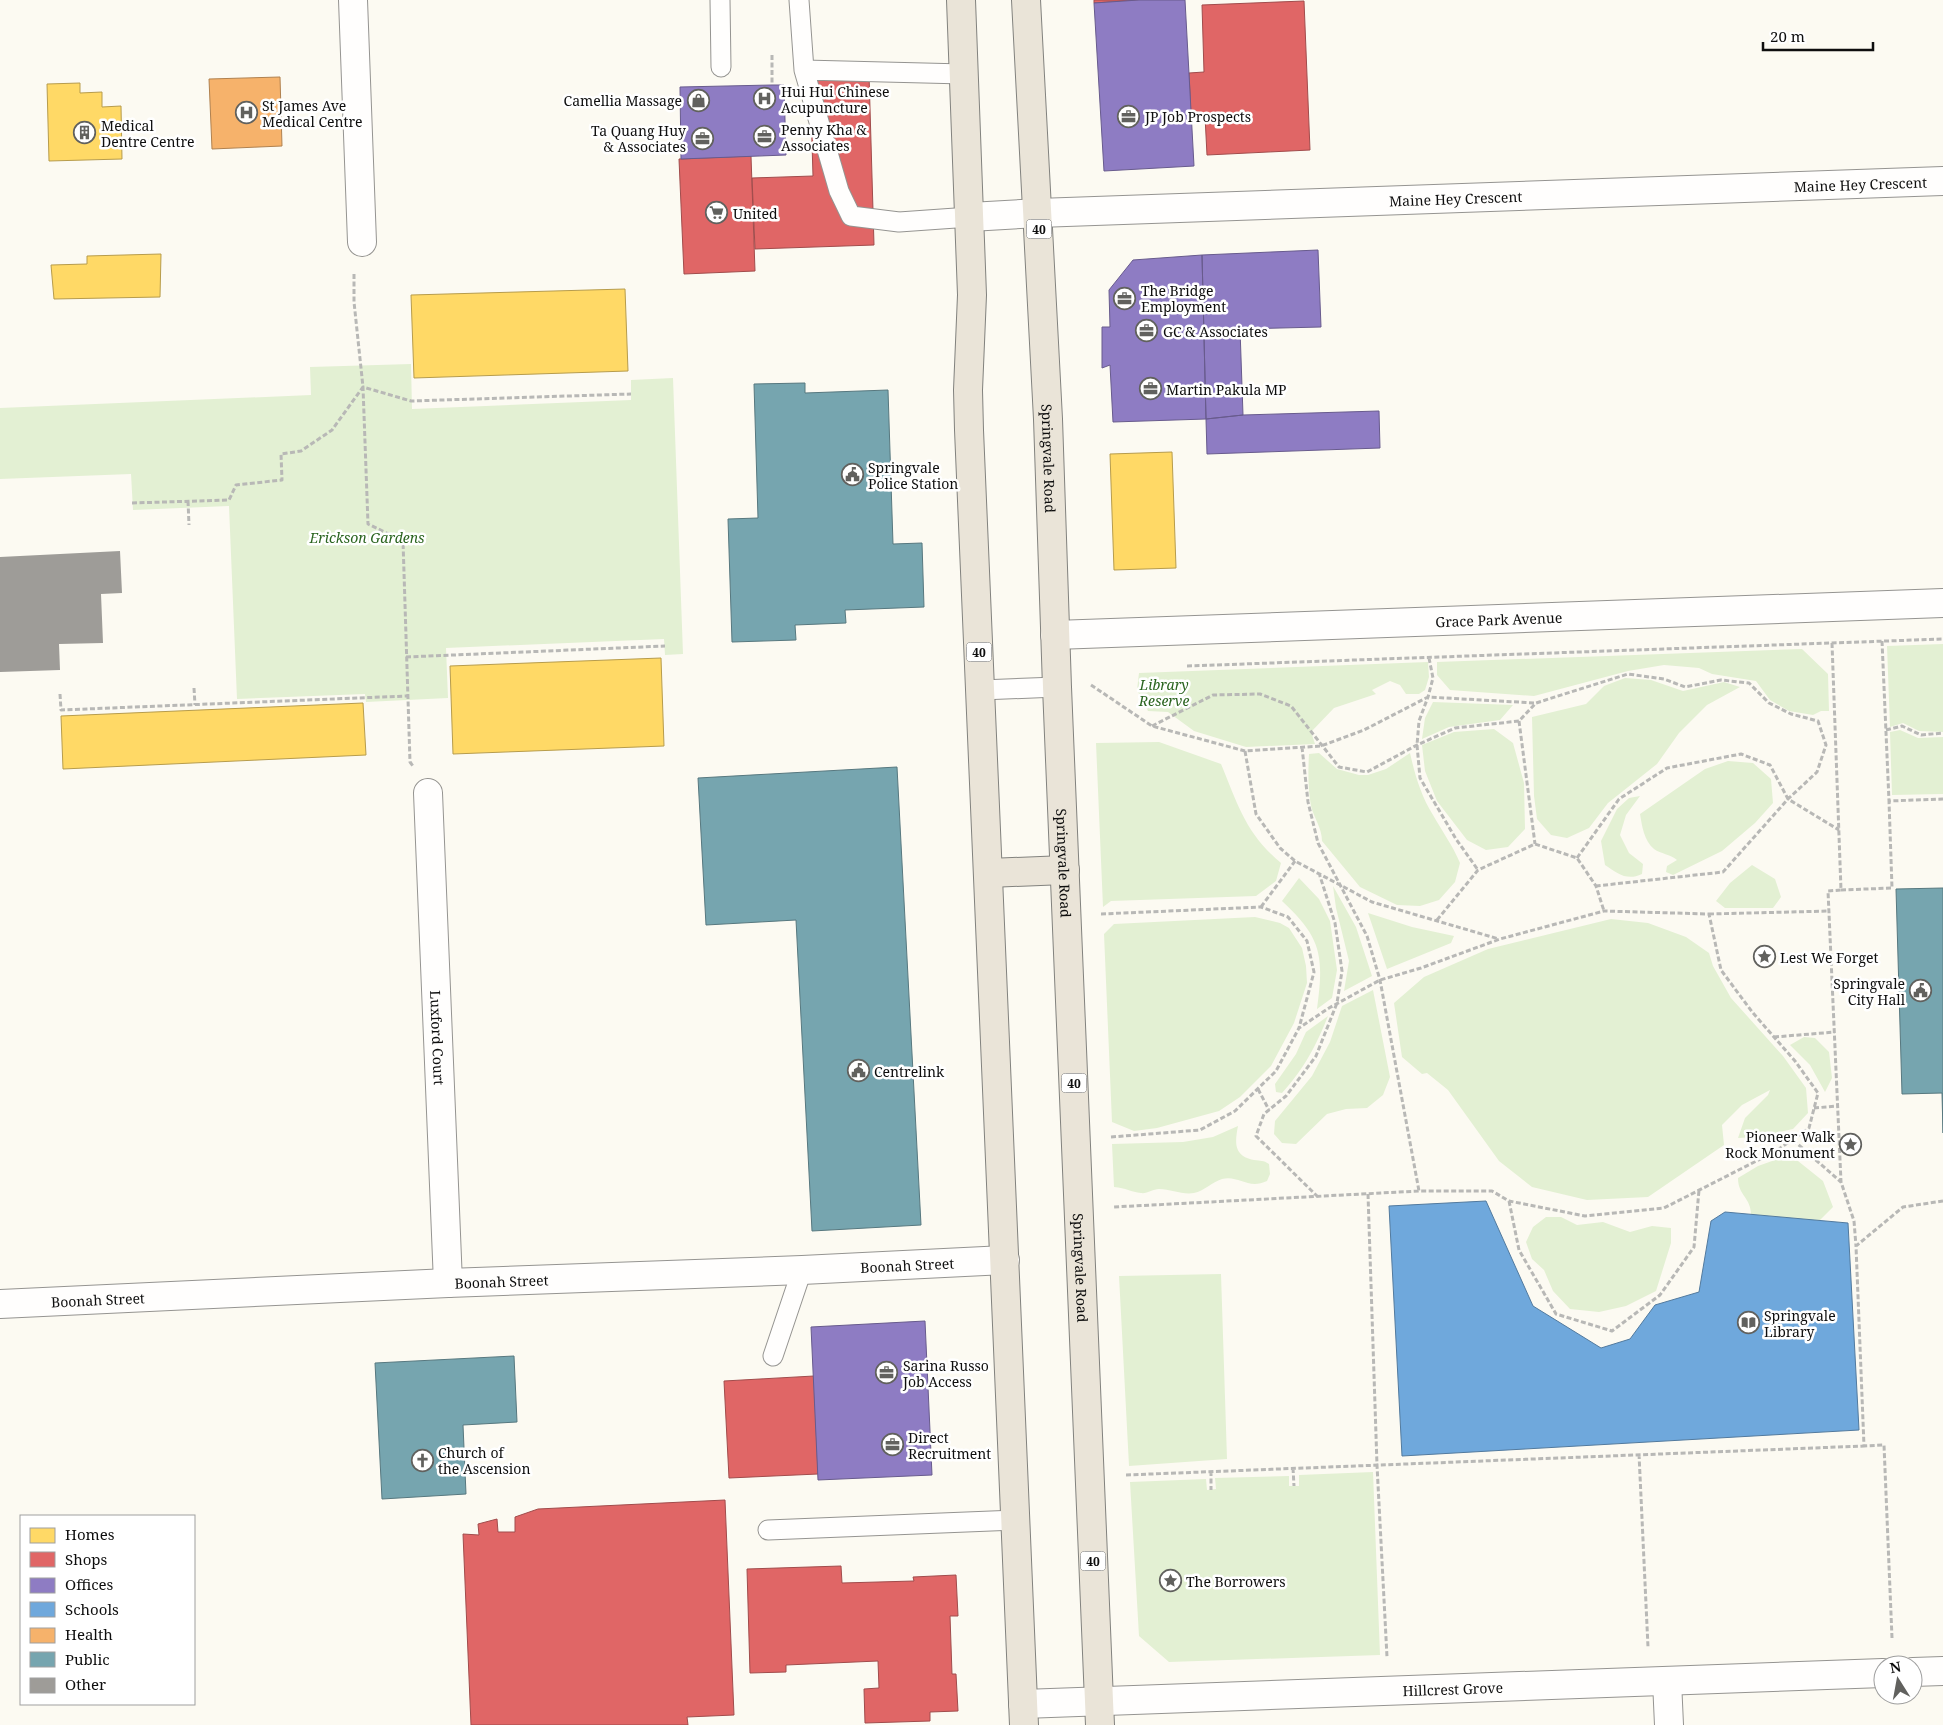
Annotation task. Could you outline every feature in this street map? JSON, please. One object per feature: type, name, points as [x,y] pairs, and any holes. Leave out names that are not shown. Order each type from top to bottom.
[{"type":"highway","name":"40","points":[[961,0],[972,295],[968,414],[1024,1714]]},
{"type":"highway","name":"Springvale Road","points":[[1026,0],[1048,419],[1056,687],[1100,1713]]},
{"type":"highway","points":[[989,873],[1065,870]]},
{"type":"street","points":[[353,0],[362,242]]},
{"type":"street","name":"Maine Hey Crescent","points":[[970,217],[1943,181]]},
{"type":"street","name":"Grace Park Avenue","points":[[1055,635],[1943,603]]},
{"type":"street","name":"Luxford Court","points":[[428,793],[448,1283]]},
{"type":"street","name":"Boonah Street","points":[[0,1304],[1005,1260]]},
{"type":"street","points":[[1923,1672],[1943,1671]]},
{"type":"street","name":"Hillcrest Grove","points":[[1024,1714],[1100,1713],[1666,1681],[1873,1673]]},
{"type":"street","points":[[1666,1681],[1669,1725]]},
{"type":"lane","points":[[720,0],[721,67]]},
{"type":"lane","points":[[799,0],[804,70],[839,191],[851,216],[900,222],[970,217]]},
{"type":"lane","points":[[804,70],[964,74]]},
{"type":"lane","points":[[981,690],[1056,687]]},
{"type":"lane","points":[[773,1356],[802,1270]]},
{"type":"lane","points":[[768,1530],[1016,1520]]},
{"type":"path","points":[[772,68],[772,85]]},
{"type":"path","points":[[362,242],[355,263],[354,302],[363,387],[368,524],[403,542],[410,762],[428,793]]},
{"type":"path","points":[[363,387],[411,401],[632,394]]},
{"type":"path","points":[[132,503],[229,500],[236,486],[282,480],[281,454],[302,450],[332,430],[363,387]]},
{"type":"path","points":[[188,501],[189,525]]},
{"type":"path","points":[[1180,666],[1943,639]]},
{"type":"path","points":[[1864,1446],[1854,1220],[1841,1182],[1828,891],[1892,888],[1882,641]]},
{"type":"path","points":[[1832,643],[1841,890]]},
{"type":"path","points":[[406,657],[665,646]]},
{"type":"path","points":[[1430,658],[1433,678],[1419,721],[1417,745],[1420,778],[1456,839],[1478,870]]},
{"type":"path","points":[[1090,685],[1152,726],[1245,751],[1321,746],[1364,730],[1428,698],[1536,703],[1628,674],[1664,679],[1685,687],[1721,680],[1749,683],[1770,703],[1791,714],[1818,721],[1826,745],[1817,772],[1788,799],[1723,872],[1596,886]]},
{"type":"path","points":[[194,688],[195,704]]},
{"type":"path","points":[[60,694],[61,710],[407,696]]},
{"type":"path","points":[[1152,726],[1213,695],[1260,694],[1291,706],[1339,767],[1367,772],[1417,745],[1455,728],[1519,721],[1536,703]]},
{"type":"path","points":[[1519,721],[1535,844]]},
{"type":"path","points":[[1886,730],[1902,726],[1921,735],[1943,733]]},
{"type":"path","points":[[1302,747],[1308,802],[1318,843],[1367,936],[1380,980],[1419,1191]]},
{"type":"path","points":[[1245,751],[1256,814],[1280,848],[1294,861],[1372,902],[1500,939]]},
{"type":"path","points":[[1577,858],[1619,799],[1667,768],[1741,754],[1770,765],[1788,799],[1839,830]]},
{"type":"path","points":[[1889,801],[1943,799]]},
{"type":"path","points":[[1437,920],[1478,870],[1535,844],[1577,858],[1596,886],[1604,911]]},
{"type":"path","points":[[1261,907],[1294,861]]},
{"type":"path","points":[[1318,874],[1335,924],[1342,971],[1337,1003],[1316,1056],[1286,1096],[1264,1114],[1256,1136],[1279,1161],[1318,1197]]},
{"type":"path","points":[[1101,914],[1261,907],[1288,917],[1307,941],[1314,972],[1298,1028],[1276,1070],[1235,1111],[1200,1130],[1111,1137]]},
{"type":"path","points":[[1298,1028],[1337,1003],[1380,980],[1421,968],[1500,939],[1604,911],[1709,914],[1829,911]]},
{"type":"path","points":[[1114,1207],[1419,1191],[1492,1191],[1509,1201],[1584,1216],[1664,1208],[1776,1151],[1793,1140],[1809,1128],[1818,1093],[1721,970],[1709,914]]},
{"type":"path","points":[[1774,1038],[1834,1032]]},
{"type":"path","points":[[1258,1089],[1269,1110]]},
{"type":"path","points":[[1814,1108],[1838,1106]]},
{"type":"path","points":[[1793,1140],[1841,1182]]},
{"type":"path","points":[[1509,1201],[1519,1250],[1556,1314],[1612,1331],[1660,1295],[1694,1247],[1699,1190]]},
{"type":"path","points":[[1368,1194],[1377,1465],[1387,1657]]},
{"type":"path","points":[[1856,1246],[1903,1207],[1943,1201]]},
{"type":"path","points":[[1126,1475],[1884,1445],[1892,1638]]},
{"type":"path","points":[[1639,1454],[1648,1647]]},
{"type":"path","points":[[1292,1468],[1294,1486]]},
{"type":"path","points":[[1211,1471],[1212,1490]]},
{"type":"green space","name":"Erickson Gardens","points":[[411,364],[412,409],[631,400],[631,380],[673,378],[683,654],[665,655],[664,639],[446,648],[448,698],[366,702],[365,694],[237,699],[229,506],[133,510],[131,474],[0,479],[0,408],[311,395],[310,367]]},
{"type":"green space","points":[[1943,644],[1943,732],[1919,731],[1903,723],[1890,727],[1887,646]]},
{"type":"green space","points":[[1802,649],[1828,674],[1829,711],[1821,711],[1813,715],[1789,711],[1770,700],[1756,681],[1712,674],[1699,668],[1664,665],[1628,671],[1534,696],[1450,690],[1437,675],[1437,662]]},
{"type":"green space","name":"Library Reserve","points":[[1428,662],[1429,677],[1425,690],[1419,694],[1406,694],[1400,685],[1390,681],[1372,690],[1376,694],[1334,708],[1311,732],[1315,744],[1246,747],[1194,731],[1168,712],[1148,711],[1137,690],[1139,673]]},
{"type":"green space","points":[[1625,678],[1651,680],[1683,691],[1724,682],[1740,687],[1707,705],[1679,733],[1657,764],[1608,803],[1589,828],[1567,838],[1551,835],[1537,819],[1534,796],[1532,717],[1586,704],[1604,686]]},
{"type":"green space","points":[[1433,702],[1513,705],[1500,720],[1449,727],[1422,739],[1425,718]]},
{"type":"green space","points":[[1494,729],[1513,743],[1524,783],[1525,829],[1508,847],[1486,850],[1467,840],[1437,801],[1425,771],[1422,745],[1454,732]]},
{"type":"green space","points":[[1900,730],[1918,738],[1943,737],[1943,794],[1892,795],[1890,732]]},
{"type":"green space","points":[[1159,742],[1221,764],[1238,806],[1251,830],[1281,863],[1276,881],[1256,896],[1111,901],[1103,907],[1096,743]]},
{"type":"green space","points":[[1319,753],[1337,769],[1359,775],[1368,775],[1386,769],[1410,753],[1416,777],[1425,800],[1460,863],[1455,882],[1439,900],[1420,906],[1397,905],[1360,887],[1322,841],[1309,793],[1309,754]]},
{"type":"green space","points":[[1728,761],[1753,763],[1771,779],[1773,803],[1755,823],[1722,851],[1673,875],[1666,872],[1667,866],[1677,860],[1657,851],[1651,846],[1644,833],[1640,814],[1705,769]]},
{"type":"green space","points":[[1640,796],[1626,815],[1620,835],[1629,853],[1643,864],[1642,874],[1627,877],[1618,874],[1605,865],[1601,841],[1617,809],[1629,798]]},
{"type":"green space","points":[[1752,865],[1775,879],[1781,897],[1773,908],[1725,908],[1716,901],[1730,883]]},
{"type":"green space","points":[[1299,878],[1319,899],[1330,921],[1337,970],[1332,998],[1317,1009],[1320,961],[1317,949],[1305,926],[1282,901]]},
{"type":"green space","points":[[1333,886],[1356,927],[1372,976],[1344,991],[1349,961],[1336,908]]},
{"type":"green space","points":[[1368,913],[1412,927],[1454,936],[1451,943],[1387,969]]},
{"type":"green space","points":[[1255,917],[1280,923],[1289,928],[1302,948],[1306,966],[1307,983],[1294,1023],[1271,1066],[1240,1097],[1219,1111],[1157,1128],[1134,1131],[1112,1122],[1104,934],[1114,924]]},
{"type":"green space","points":[[1611,919],[1648,923],[1686,937],[1709,953],[1713,966],[1731,998],[1783,1056],[1806,1088],[1808,1113],[1793,1129],[1756,1137],[1738,1138],[1745,1118],[1768,1095],[1770,1090],[1742,1105],[1722,1125],[1724,1145],[1648,1197],[1587,1200],[1532,1187],[1499,1161],[1448,1090],[1427,1073],[1422,1074],[1402,1057],[1394,1003],[1424,977],[1488,949]]},
{"type":"green space","points":[[1373,990],[1390,1077],[1383,1095],[1367,1108],[1346,1109],[1327,1114],[1296,1144],[1282,1143],[1274,1134],[1275,1121],[1312,1076],[1330,1042],[1342,1006]]},
{"type":"green space","points":[[1328,1016],[1303,1066],[1282,1093],[1276,1092],[1275,1084],[1296,1054],[1306,1032]]},
{"type":"green space","points":[[1804,1037],[1815,1038],[1829,1052],[1832,1078],[1825,1092],[1810,1065],[1790,1045]]},
{"type":"green space","points":[[1238,1126],[1236,1143],[1239,1152],[1247,1158],[1269,1164],[1270,1174],[1267,1181],[1254,1184],[1228,1178],[1215,1182],[1194,1193],[1159,1189],[1141,1193],[1114,1187],[1112,1144],[1183,1142],[1213,1137]]},
{"type":"green space","points":[[1775,1160],[1798,1161],[1823,1181],[1833,1207],[1819,1221],[1751,1215],[1749,1204],[1740,1189],[1738,1178],[1758,1166]]},
{"type":"green space","points":[[1546,1217],[1561,1217],[1577,1225],[1603,1222],[1630,1232],[1652,1226],[1671,1228],[1671,1243],[1656,1291],[1626,1306],[1599,1312],[1570,1309],[1553,1291],[1544,1270],[1532,1259],[1526,1242],[1533,1227]]},
{"type":"green space","points":[[1221,1274],[1227,1459],[1129,1466],[1119,1276]]},
{"type":"green space","points":[[1373,1472],[1380,1655],[1169,1662],[1139,1636],[1130,1482],[1206,1479],[1207,1490],[1216,1489],[1215,1478],[1289,1476],[1289,1486],[1299,1486],[1299,1475]]},
{"type":"building: Homes","name":"Medical Dentre Centre","points":[[80,83],[80,93],[102,92],[102,107],[121,106],[122,159],[49,161],[47,84]]},
{"type":"building: Homes","points":[[161,254],[160,297],[54,299],[51,265],[87,264],[87,256]]},
{"type":"building: Homes","points":[[625,289],[628,371],[414,378],[411,295]]},
{"type":"building: Homes","points":[[1172,452],[1176,568],[1114,570],[1110,454]]},
{"type":"building: Homes","points":[[661,658],[664,746],[453,754],[450,666]]},
{"type":"building: Homes","points":[[363,703],[366,755],[63,769],[61,716]]},
{"type":"building: Shops","points":[[1094,0],[1139,0],[1094,3]]},
{"type":"building: Shops","points":[[1304,1],[1310,150],[1207,155],[1205,116],[1191,117],[1189,73],[1204,72],[1202,5]]},
{"type":"building: Shops","points":[[869,74],[874,245],[755,249],[752,178],[813,176],[810,75]]},
{"type":"building: Shops","name":"United","points":[[751,156],[755,271],[684,274],[679,159]]},
{"type":"building: Shops","points":[[814,1376],[818,1474],[729,1478],[724,1381]]},
{"type":"building: Shops","points":[[725,1500],[734,1715],[687,1717],[688,1725],[471,1725],[463,1534],[479,1535],[478,1524],[497,1519],[498,1532],[515,1532],[515,1517],[538,1509]]},
{"type":"building: Shops","points":[[841,1566],[842,1583],[914,1581],[913,1577],[956,1575],[958,1616],[950,1616],[952,1674],[956,1674],[958,1711],[930,1712],[930,1721],[865,1723],[864,1689],[879,1688],[878,1661],[786,1665],[786,1672],[750,1673],[747,1569]]},
{"type":"building: Offices","points":[[1139,0],[1185,0],[1194,166],[1104,171],[1094,3]]},
{"type":"building: Offices","points":[[784,85],[786,155],[681,159],[680,87]]},
{"type":"building: Offices","points":[[1318,250],[1321,327],[1240,329],[1243,415],[1206,419],[1202,255]]},
{"type":"building: Offices","points":[[1202,255],[1206,419],[1113,422],[1110,365],[1102,368],[1102,327],[1110,327],[1109,290],[1133,260]]},
{"type":"building: Offices","points":[[1379,411],[1380,448],[1207,454],[1206,419],[1243,415]]},
{"type":"building: Offices","points":[[925,1321],[932,1475],[818,1480],[811,1327]]},
{"type":"building: Schools","name":"Springvale Library","points":[[1486,1201],[1533,1306],[1601,1348],[1630,1339],[1655,1305],[1699,1292],[1711,1221],[1725,1212],[1848,1223],[1859,1430],[1402,1456],[1389,1206]]},
{"type":"building: Health","name":"St James Ave Medical Centre","points":[[280,77],[282,146],[212,149],[209,79]]},
{"type":"building: Public","points":[[805,383],[805,393],[888,390],[893,544],[922,543],[924,607],[845,610],[846,623],[795,625],[796,640],[732,642],[728,519],[758,518],[754,384]]},
{"type":"building: Public","name":"Centrelink","points":[[897,767],[921,1225],[812,1231],[796,920],[706,925],[698,778]]},
{"type":"building: Public","name":"Springvale City Hall","points":[[1943,888],[1943,1133],[1942,1093],[1902,1094],[1896,889]]},
{"type":"building: Public","name":"Church of the Ascension","points":[[514,1356],[517,1422],[463,1425],[466,1494],[382,1499],[375,1363]]},
{"type":"building: Other","points":[[120,551],[122,593],[101,594],[103,643],[59,644],[60,670],[0,672],[0,557]]},
{"type":"place","name":"Hui Hui Chinese Acupuncture","points":[[765,99]]},
{"type":"place","name":"Camellia Massage","points":[[698,100]]},
{"type":"place","name":"St James Ave Medical Centre","points":[[246,113]]},
{"type":"place","name":"JP Job Prospects","points":[[1129,116]]},
{"type":"place","name":"Medical Dentre Centre","points":[[85,133]]},
{"type":"place","name":"Penny Kha & Associates","points":[[765,137]]},
{"type":"place","name":"Ta Quang Huy & Associates","points":[[702,138]]},
{"type":"place","name":"United","points":[[717,213]]},
{"type":"place","name":"The Bridge Employment","points":[[1125,298]]},
{"type":"place","name":"GC & Associates","points":[[1147,331]]},
{"type":"place","name":"Martin Pakula MP","points":[[1150,389]]},
{"type":"place","name":"Springvale Police Station","points":[[852,475]]},
{"type":"place","name":"Lest We Forget","points":[[1764,957]]},
{"type":"place","name":"Springvale City Hall","points":[[1921,991]]},
{"type":"place","name":"Centrelink","points":[[858,1071]]},
{"type":"place","name":"Pioneer Walk Rock Monument","points":[[1851,1144]]},
{"type":"place","name":"Springvale Library","points":[[1748,1323]]},
{"type":"place","name":"Sarina Russo Job Access","points":[[887,1373]]},
{"type":"place","name":"Direct Recruitment","points":[[892,1445]]},
{"type":"place","name":"Church of the Ascension","points":[[422,1460]]},
{"type":"place","name":"The Borrowers","points":[[1170,1581]]}]
